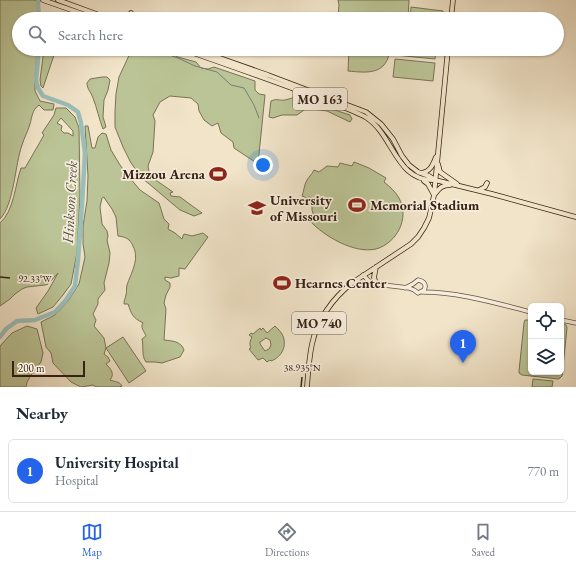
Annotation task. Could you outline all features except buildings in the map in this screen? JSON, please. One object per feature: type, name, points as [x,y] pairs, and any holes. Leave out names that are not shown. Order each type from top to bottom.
[{"type":"main road","points":[[43,0],[76,12]]},
{"type":"main road","points":[[58,0],[91,12]]},
{"type":"main road","points":[[452,12],[453,0]]},
{"type":"main road","name":"MO 163","points":[[202,56],[350,110],[366,118],[373,123],[382,134],[403,167],[411,174],[420,175]]},
{"type":"main road","name":"MO 163","points":[[214,56],[366,112],[381,124],[393,139],[402,156],[409,165],[427,180],[435,180],[478,190],[575,216]]},
{"type":"main road","name":"MO 740","points":[[307,387],[312,342],[318,324],[326,311],[335,299],[349,286],[363,275],[411,244],[421,233],[429,218],[434,195],[447,56]]},
{"type":"main road","points":[[382,134],[394,147],[398,149]]},
{"type":"main road","points":[[438,155],[430,169],[420,175],[428,184],[434,195],[442,186],[458,186]]},
{"type":"main road","points":[[438,155],[440,172],[458,186]]},
{"type":"main road","points":[[478,190],[485,187],[487,183]]},
{"type":"main road","points":[[376,268],[374,276],[376,284]]},
{"type":"street","points":[[363,275],[372,283],[376,284],[405,288],[416,292],[432,291],[463,296],[528,311]]},
{"type":"street","points":[[405,288],[420,280],[432,291]]},
{"type":"street","points":[[413,284],[414,290]]},
{"type":"street","points":[[422,292],[425,286]]},
{"type":"street","points":[[564,321],[576,323]]},
{"type":"green space","points":[[0,0],[34,0],[37,1],[38,12],[12,12],[12,56],[37,56],[35,91],[40,101],[54,104],[53,110],[44,110],[39,105],[34,111],[23,142],[8,204],[5,213],[0,219]]},
{"type":"green space","points":[[338,0],[409,0],[408,12],[338,12]]},
{"type":"green space","points":[[411,7],[443,11],[443,12],[411,12]]},
{"type":"green space","points":[[43,56],[54,56],[43,88],[40,80]]},
{"type":"green space","points":[[129,56],[176,56],[196,62],[201,68],[208,69],[214,67],[255,81],[255,90],[259,94],[265,95],[258,164],[234,148],[233,142],[221,133],[218,123],[212,126],[204,120],[199,111],[198,104],[191,98],[170,96],[160,102],[153,115],[155,121],[153,152],[148,166],[149,172],[154,179],[173,192],[170,193],[171,196],[180,197],[202,213],[194,216],[180,210],[142,178],[131,163],[123,147],[115,127],[116,94],[119,77]]},
{"type":"green space","points":[[349,56],[388,56],[385,64],[381,68],[369,72],[348,71]]},
{"type":"green space","points":[[405,56],[435,56],[435,59]]},
{"type":"green space","points":[[395,59],[435,63],[433,81],[393,77]]},
{"type":"green space","points":[[107,77],[110,80],[104,100],[103,117],[106,127],[103,129],[87,83],[90,79]]},
{"type":"green space","points":[[296,97],[303,99],[310,104],[316,104],[350,115],[352,119],[350,122],[327,111],[307,108],[297,115],[282,115],[273,118],[269,117],[271,101],[285,100]]},
{"type":"green space","points":[[56,108],[66,108],[75,117],[79,128],[80,196],[77,253],[71,284],[53,307],[38,314],[36,308],[58,273],[48,284],[22,289],[0,306],[0,223],[5,218],[11,205],[21,168],[25,168],[44,135],[42,133],[54,115]],"holes":[[[61,118],[73,131],[73,136],[68,133],[64,133],[61,130],[62,126],[57,123]]]},
{"type":"green space","points":[[85,126],[88,126],[92,148],[95,148],[98,137],[102,133],[106,134],[111,150],[129,177],[140,190],[159,203],[164,219],[169,224],[168,229],[182,239],[184,234],[192,236],[203,233],[208,237],[185,269],[179,268],[179,276],[171,278],[165,277],[165,280],[170,283],[170,287],[164,303],[166,309],[164,340],[178,343],[184,350],[180,357],[162,363],[146,362],[143,354],[142,339],[146,336],[142,328],[143,323],[133,315],[128,304],[124,304],[127,285],[133,271],[136,256],[135,251],[129,240],[118,236],[116,217],[104,197],[102,198],[100,207],[102,224],[107,231],[107,240],[110,253],[104,283],[105,290],[98,299],[98,304],[93,314],[96,320],[94,326],[104,338],[106,348],[104,354],[110,361],[106,364],[111,370],[112,374],[110,380],[120,383],[122,386],[119,387],[97,387],[93,385],[81,387],[71,382],[53,363],[51,353],[46,347],[41,322],[55,315],[68,301],[79,284],[85,257],[83,226],[87,201],[88,176]]},
{"type":"green space","name":"Memorial Stadium","points":[[354,162],[369,168],[386,178],[384,182],[396,193],[402,206],[403,214],[400,229],[390,241],[376,249],[358,249],[331,238],[310,221],[314,217],[312,210],[312,198],[302,196],[306,182],[314,170],[319,172],[327,166],[338,167],[340,163],[352,166]]},
{"type":"green space","points":[[525,320],[528,320],[528,375],[562,375],[560,378],[522,375],[519,373]]},
{"type":"green space","points":[[564,324],[567,328],[564,357]]},
{"type":"green space","points":[[27,326],[37,329],[43,353],[41,362],[27,382],[26,387],[0,387],[0,346],[12,333]]},
{"type":"green space","points":[[275,326],[284,338],[284,346],[278,357],[267,362],[263,358],[258,360],[249,349],[251,348],[250,342],[252,337],[249,335],[251,333],[253,334],[260,328],[261,330],[263,328],[267,333]],"holes":[[[266,338],[270,340],[271,345],[269,349],[265,351],[260,342]]]},
{"type":"green space","points":[[123,337],[146,371],[129,383],[106,348]]},
{"type":"green space","points":[[533,379],[553,381],[552,387],[532,387]]},
{"type":"waterway","name":"Hinkson Creek","points":[[38,0],[39,12]]},
{"type":"waterway","name":"Hinkson Creek","points":[[0,337],[6,329],[17,321],[35,320],[55,312],[66,300],[75,286],[85,153],[81,123],[78,112],[68,105],[43,96],[38,88],[36,80],[38,56]]},
{"type":"waterway","points":[[172,56],[195,66],[217,72],[231,85],[244,88],[254,105],[259,118]]},
{"type":"place","name":"Mizzou Arena","points":[[218,174]]},
{"type":"place","name":"Memorial Stadium","points":[[357,205]]},
{"type":"place","name":"University of Missouri","points":[[257,208]]},
{"type":"place","name":"Hearnes Center","points":[[282,283]]},
{"type":"place","name":"University Hospital","points":[[463,363]]}]
